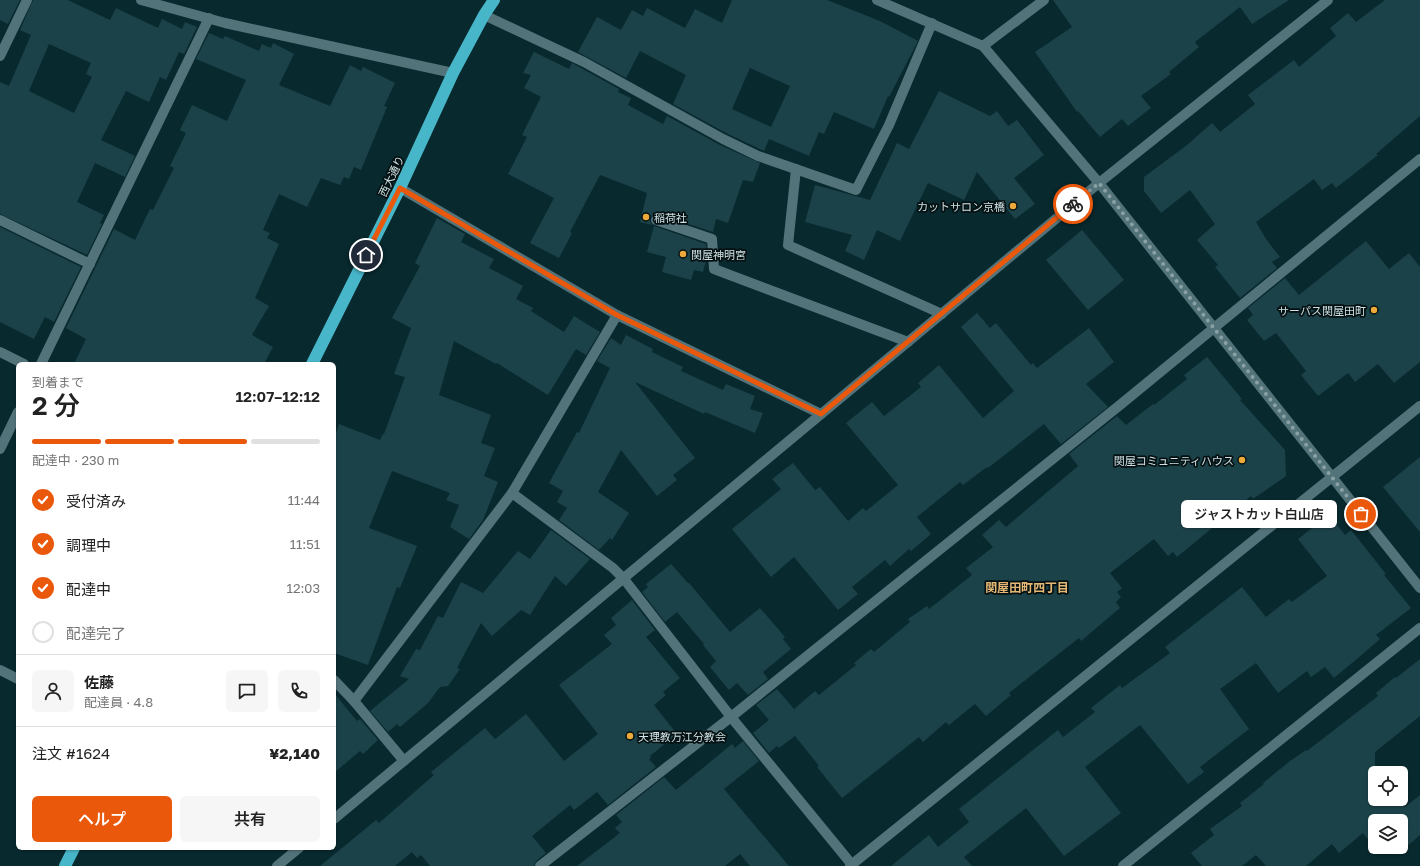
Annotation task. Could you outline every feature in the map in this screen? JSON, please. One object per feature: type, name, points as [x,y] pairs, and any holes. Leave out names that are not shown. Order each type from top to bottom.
[{"type":"highway","name":"西大通り","points":[[313,362],[400,188],[453,73],[484,15],[494,0]]},
{"type":"highway","points":[[65,866],[73,850]]},
{"type":"street","points":[[0,56],[27,0]]},
{"type":"street","points":[[141,0],[209,18],[453,73]]},
{"type":"street","points":[[877,0],[891,3],[983,46],[1099,183],[1420,588]]},
{"type":"street","points":[[983,46],[1044,0]]},
{"type":"street","points":[[336,817],[1099,183],[1328,0]]},
{"type":"street","points":[[484,15],[584,62],[758,156],[856,190],[889,125],[932,23]]},
{"type":"street","points":[[42,362],[209,18]]},
{"type":"street","points":[[540,866],[731,717],[1120,405],[1420,159]]},
{"type":"street","points":[[796,169],[788,245],[942,314]]},
{"type":"street","points":[[400,188],[617,315],[821,414]]},
{"type":"street","points":[[0,220],[90,264]]},
{"type":"street","points":[[656,220],[712,239],[714,269],[908,342]]},
{"type":"street","points":[[354,701],[512,493],[617,315]]},
{"type":"street","points":[[0,352],[20,362]]},
{"type":"street","points":[[512,493],[613,568],[624,579],[731,717],[852,865],[1420,406]]},
{"type":"street","points":[[0,449],[16,416]]},
{"type":"street","points":[[1123,866],[1420,628]]},
{"type":"street","points":[[0,670],[16,678]]},
{"type":"street","points":[[336,682],[354,701],[404,761]]},
{"type":"street","points":[[277,866],[297,850]]},
{"type":"building","points":[[0,0],[20,0],[8,24],[0,20]]},
{"type":"building","points":[[33,0],[68,0],[110,20],[116,8],[158,28],[162,19],[182,29],[185,22],[197,27],[184,54],[179,52],[166,80],[160,77],[149,102],[126,91],[101,140],[135,156],[125,177],[95,163],[77,202],[104,215],[100,223],[102,224],[87,255],[0,214],[0,82],[9,86],[31,35],[20,30]],"holes":[[[49,44],[91,63],[86,74],[92,77],[74,113],[29,91]]]},
{"type":"building","points":[[732,0],[827,0],[880,21],[918,41],[889,97],[888,96],[874,129],[834,112],[824,134],[819,132],[809,156],[769,139],[764,151],[726,133],[673,104],[686,75],[640,51],[626,78],[578,52],[597,17],[621,30],[632,10],[643,16],[647,8],[685,28],[695,9],[722,23]],"holes":[[[750,68],[790,86],[771,127],[732,109]]]},
{"type":"building","points":[[1053,0],[1289,0],[1252,24],[1240,7],[1195,42],[1199,47],[1169,72],[1171,74],[1141,96],[1151,108],[1128,126],[1122,119],[1100,137],[1078,111],[1077,112],[1035,52],[1072,27]]},
{"type":"building","points":[[1385,0],[1420,0],[1420,116],[1376,154],[1378,155],[1336,188],[1332,183],[1322,190],[1314,179],[1256,222],[1266,239],[1280,257],[1272,262],[1277,268],[1240,298],[1215,267],[1218,265],[1197,240],[1215,224],[1190,190],[1161,213],[1144,191],[1144,177],[1187,145],[1212,123],[1220,132],[1255,104],[1248,95],[1294,60],[1299,67],[1336,36],[1330,28],[1348,13],[1356,22]]},
{"type":"building","points":[[209,33],[223,39],[225,36],[259,51],[262,44],[271,48],[273,43],[294,54],[279,85],[330,106],[350,65],[361,71],[363,67],[395,83],[384,106],[387,107],[361,170],[354,167],[349,179],[344,177],[340,185],[321,178],[307,207],[279,194],[263,230],[270,233],[267,238],[279,244],[255,298],[269,306],[252,335],[273,347],[265,362],[75,362],[86,339],[66,328],[114,229],[135,240],[150,209],[153,210],[174,168],[170,166],[186,133],[180,130],[192,105],[227,121],[246,80],[196,59]]},
{"type":"building","points":[[534,52],[569,69],[572,63],[619,89],[618,92],[631,98],[628,105],[663,124],[667,116],[720,145],[760,163],[753,182],[743,180],[728,223],[716,219],[713,232],[658,214],[654,214],[650,218],[652,225],[640,222],[647,193],[600,175],[570,232],[572,233],[559,258],[530,243],[554,198],[508,174],[527,137],[522,135],[541,97],[524,88],[531,75],[523,73]]},
{"type":"building","points":[[939,91],[990,116],[997,111],[1008,126],[1017,120],[1044,155],[1014,178],[1035,204],[1015,219],[977,172],[964,200],[928,183],[900,241],[877,230],[864,260],[845,251],[852,235],[805,222],[815,185],[870,200],[897,143],[909,149]]},
{"type":"building","points":[[437,218],[465,234],[461,242],[494,259],[489,268],[523,286],[516,299],[533,308],[531,311],[564,332],[574,316],[600,332],[586,355],[576,349],[548,395],[497,363],[496,364],[454,341],[439,395],[491,415],[481,443],[495,448],[484,476],[498,482],[483,520],[469,539],[450,527],[459,505],[446,500],[450,493],[392,471],[369,528],[417,546],[400,588],[397,587],[368,665],[336,654],[336,433],[339,424],[380,440],[384,434],[405,377],[394,374],[411,328],[392,318],[420,266],[415,263]]},
{"type":"building","points":[[654,226],[706,244],[707,257],[703,272],[694,270],[691,280],[662,272],[666,257],[647,252]]},
{"type":"building","points":[[0,227],[81,267],[54,322],[45,317],[34,339],[0,322]]},
{"type":"building","points":[[1082,230],[1124,280],[1088,310],[1046,260]]},
{"type":"building","points":[[1366,241],[1389,269],[1409,253],[1420,267],[1420,362],[1394,383],[1378,364],[1355,382],[1348,373],[1318,396],[1301,375],[1306,371],[1276,333],[1264,341],[1247,320],[1253,315],[1248,308],[1285,278],[1299,295]]},
{"type":"building","points":[[977,313],[990,328],[996,323],[1031,365],[1033,363],[1037,368],[1089,328],[1114,362],[1086,384],[1108,407],[1061,444],[1044,424],[988,468],[987,467],[963,485],[960,482],[917,517],[931,534],[911,551],[909,549],[890,566],[885,560],[852,587],[858,594],[838,610],[794,557],[771,577],[732,529],[781,489],[772,479],[793,463],[815,490],[820,487],[848,521],[863,508],[866,511],[898,485],[846,423],[872,402],[884,416],[921,387],[918,383],[939,365],[983,418],[1014,391],[961,327]]},
{"type":"building","points":[[626,335],[653,349],[652,352],[683,367],[681,371],[723,390],[726,384],[755,396],[750,409],[763,413],[755,433],[705,412],[704,414],[635,382],[695,458],[673,475],[677,480],[657,496],[621,450],[598,492],[629,513],[612,540],[610,538],[599,550],[559,520],[567,508],[557,502],[563,491],[549,483],[577,432],[579,433],[610,368],[597,361],[611,338],[621,345]]},
{"type":"building","points":[[1207,357],[1242,399],[1240,400],[1285,450],[1286,476],[1253,499],[1251,496],[1177,557],[1173,552],[1168,556],[1154,539],[1110,573],[1122,588],[1117,592],[1121,597],[1116,602],[1120,608],[1081,641],[1079,638],[1009,693],[1011,695],[986,716],[975,704],[949,725],[946,722],[923,742],[919,737],[842,798],[795,736],[779,748],[777,746],[769,753],[753,733],[769,720],[756,705],[777,689],[794,709],[815,691],[819,695],[856,665],[854,663],[871,649],[874,652],[910,622],[908,619],[927,606],[929,609],[972,575],[966,568],[993,547],[982,535],[999,520],[1006,527],[1078,466],[1069,454],[1117,416],[1126,425],[1187,379],[1184,375]]},
{"type":"building","points":[[1420,457],[1420,532],[1383,487]]},
{"type":"building","points":[[1329,515],[1345,535],[1351,530],[1386,574],[1384,575],[1411,608],[1376,635],[1380,639],[1334,678],[1325,667],[1311,677],[1307,671],[1278,693],[1256,663],[1220,689],[1249,729],[1200,767],[1204,772],[1188,784],[1140,725],[1085,767],[1121,813],[1064,856],[1026,808],[964,857],[972,866],[891,866],[929,835],[938,847],[969,822],[959,809],[1058,730],[1063,737],[1095,712],[1091,708],[1120,685],[1122,688],[1170,653],[1165,647],[1242,587],[1266,617],[1289,599],[1292,602],[1327,576],[1298,539]]},
{"type":"building","points":[[551,530],[590,559],[566,586],[555,576],[530,615],[521,610],[492,636],[481,623],[457,668],[460,669],[448,686],[440,687],[428,703],[400,727],[397,724],[388,732],[370,711],[409,679],[400,676],[416,649],[420,650],[438,616],[443,618],[461,582],[483,593],[518,551],[530,559]]},
{"type":"building","points":[[671,564],[730,632],[760,608],[785,637],[783,639],[791,649],[763,672],[768,679],[748,695],[737,683],[729,690],[710,667],[716,661],[677,612],[665,622],[642,592],[648,587],[646,584]]},
{"type":"building","points":[[632,600],[655,630],[646,637],[680,678],[663,692],[666,695],[654,705],[677,734],[650,756],[651,758],[649,759],[656,767],[608,805],[597,792],[574,810],[570,805],[532,836],[546,853],[536,861],[534,866],[430,866],[421,855],[417,858],[412,852],[395,866],[320,866],[376,820],[379,823],[434,775],[431,772],[485,728],[495,739],[526,714],[564,761],[598,734],[559,685],[612,644],[604,635],[616,625],[611,618]]},
{"type":"building","points":[[1420,659],[1420,716],[1375,752],[1375,766],[1368,766],[1368,806],[1405,807],[1420,795],[1420,835],[1408,845],[1408,814],[1368,814],[1368,840],[1363,833],[1339,853],[1332,844],[1306,866],[1266,866],[1256,855],[1242,866],[1202,866],[1191,853],[1214,835],[1210,829],[1242,806],[1240,803],[1290,761],[1306,750],[1307,751],[1378,696],[1376,693],[1395,677],[1396,678]]},
{"type":"building","points":[[336,695],[357,721],[360,719],[378,740],[363,754],[360,751],[336,771]]},
{"type":"building","points":[[743,741],[759,761],[724,789],[789,866],[750,866],[740,854],[725,866],[577,866],[620,833],[615,828],[622,822],[616,815],[664,777],[676,790],[732,744],[735,748]]},
{"type":"way so far","points":[[1073,204],[1099,183],[1361,514]]},
{"type":"place","name":"カットサロン京橋","points":[[1013,206]]},
{"type":"place","name":"稲荷社","points":[[646,217]]},
{"type":"place","name":"関屋神明宮","points":[[683,254]]},
{"type":"place","name":"サーパス関屋田町","points":[[1374,310]]},
{"type":"place","name":"関屋コミュニティハウス","points":[[1242,460]]},
{"type":"place","name":"ジャストカット白山店","points":[[1361,514]]},
{"type":"place","name":"天理教万江分教会","points":[[630,736]]},
{"type":"district","name":"関屋田町四丁目","points":[[1027,587]]},
{"type":"route","points":[[366,255],[400,188],[617,315],[821,414],[1073,204]]}]
